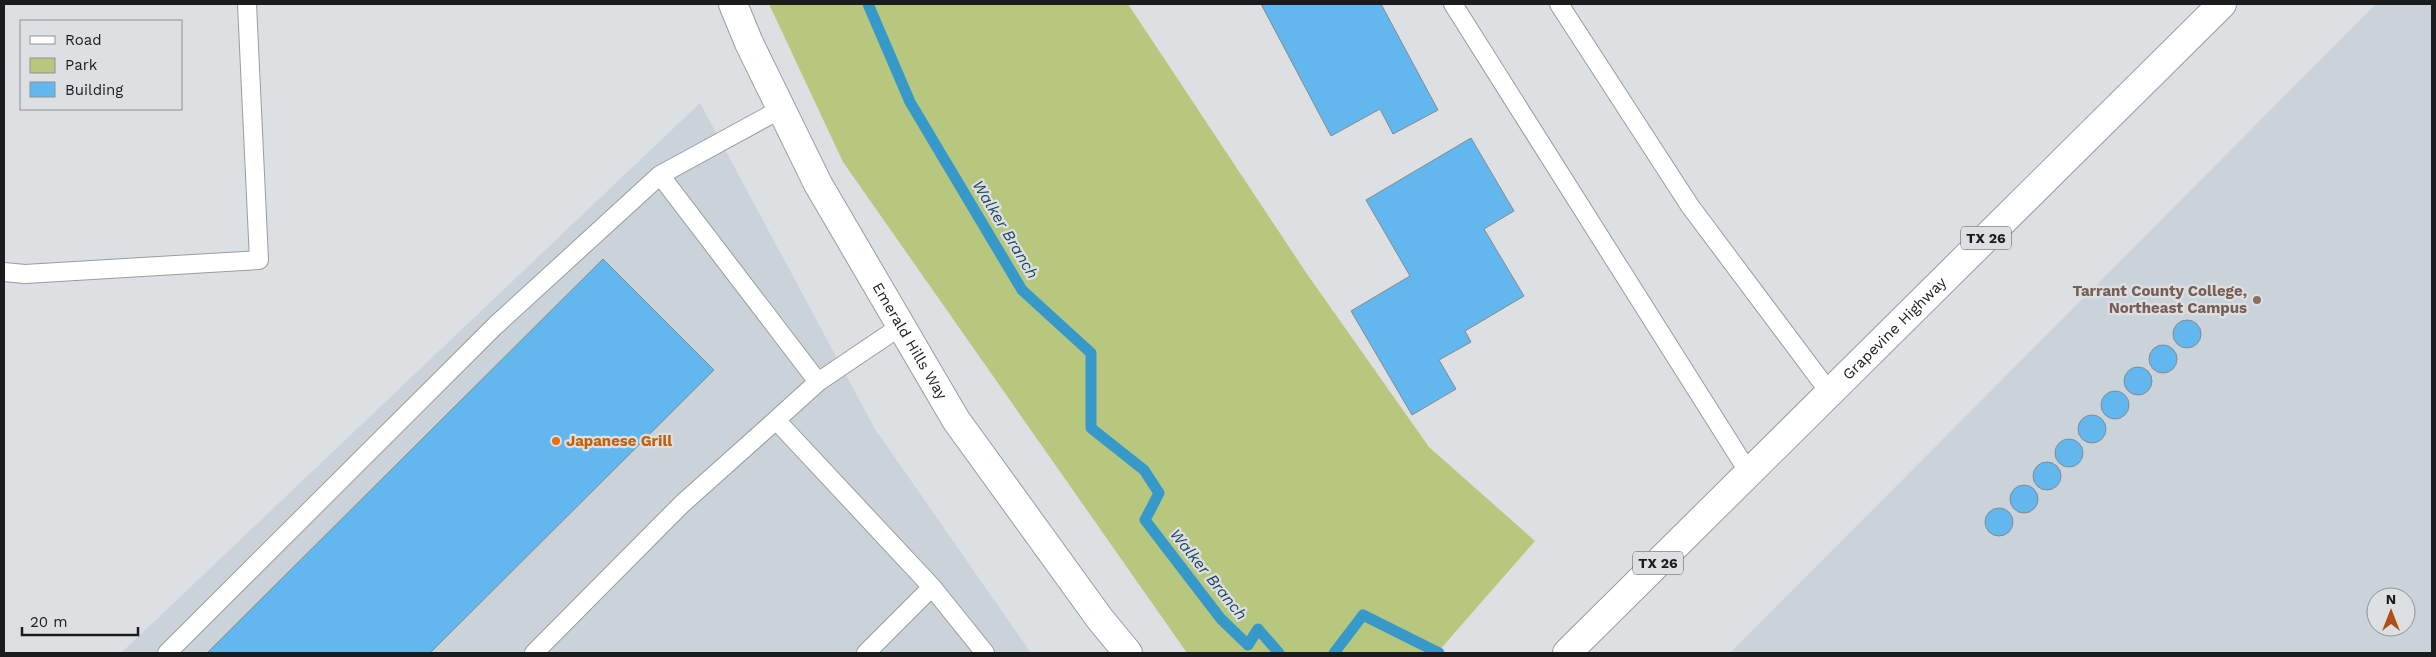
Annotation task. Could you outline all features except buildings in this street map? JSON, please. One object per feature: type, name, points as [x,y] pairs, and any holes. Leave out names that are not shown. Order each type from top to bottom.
[{"type":"main road","name":"Emerald Hills Way","points":[[733,4],[749,43],[818,184],[956,420],[1100,619],[1128,653]]},
{"type":"main road","name":"Grapevine Highway","points":[[1567,653],[2222,4]]},
{"type":"lane","points":[[4,272],[25,274],[259,260],[247,4]]},
{"type":"lane","points":[[1453,4],[1749,473]]},
{"type":"lane","points":[[1559,4],[1690,206],[1830,393]]},
{"type":"lane","points":[[167,653],[496,325],[660,175],[781,109]]},
{"type":"lane","points":[[660,175],[818,382]]},
{"type":"lane","points":[[534,653],[682,504],[818,382],[901,326]]},
{"type":"lane","points":[[776,420],[932,587],[985,653]]},
{"type":"lane","points":[[866,653],[932,587]]},
{"type":"shaded area","name":"Tarrant County College, Northeast Campus","points":[[2376,4],[2432,4],[2432,653],[1730,653]]},
{"type":"shaded area","points":[[700,103],[875,429],[1031,653],[121,653]]},
{"type":"green space","points":[[769,4],[1128,4],[1307,274],[1429,447],[1535,541],[1437,653],[1187,653],[843,162]]},
{"type":"waterway","name":"Walker Branch","points":[[868,4],[910,102],[1022,290],[1091,353],[1091,428],[1144,470],[1159,493],[1145,520],[1221,619],[1248,645],[1258,629],[1279,653]]},
{"type":"waterway","name":"Walker Branch","points":[[1334,653],[1363,615],[1439,653]]},
{"type":"place","name":"Tarrant County College, Northeast Campus","points":[[2257,300]]},
{"type":"place","name":"Japanese Grill","points":[[556,441]]}]
